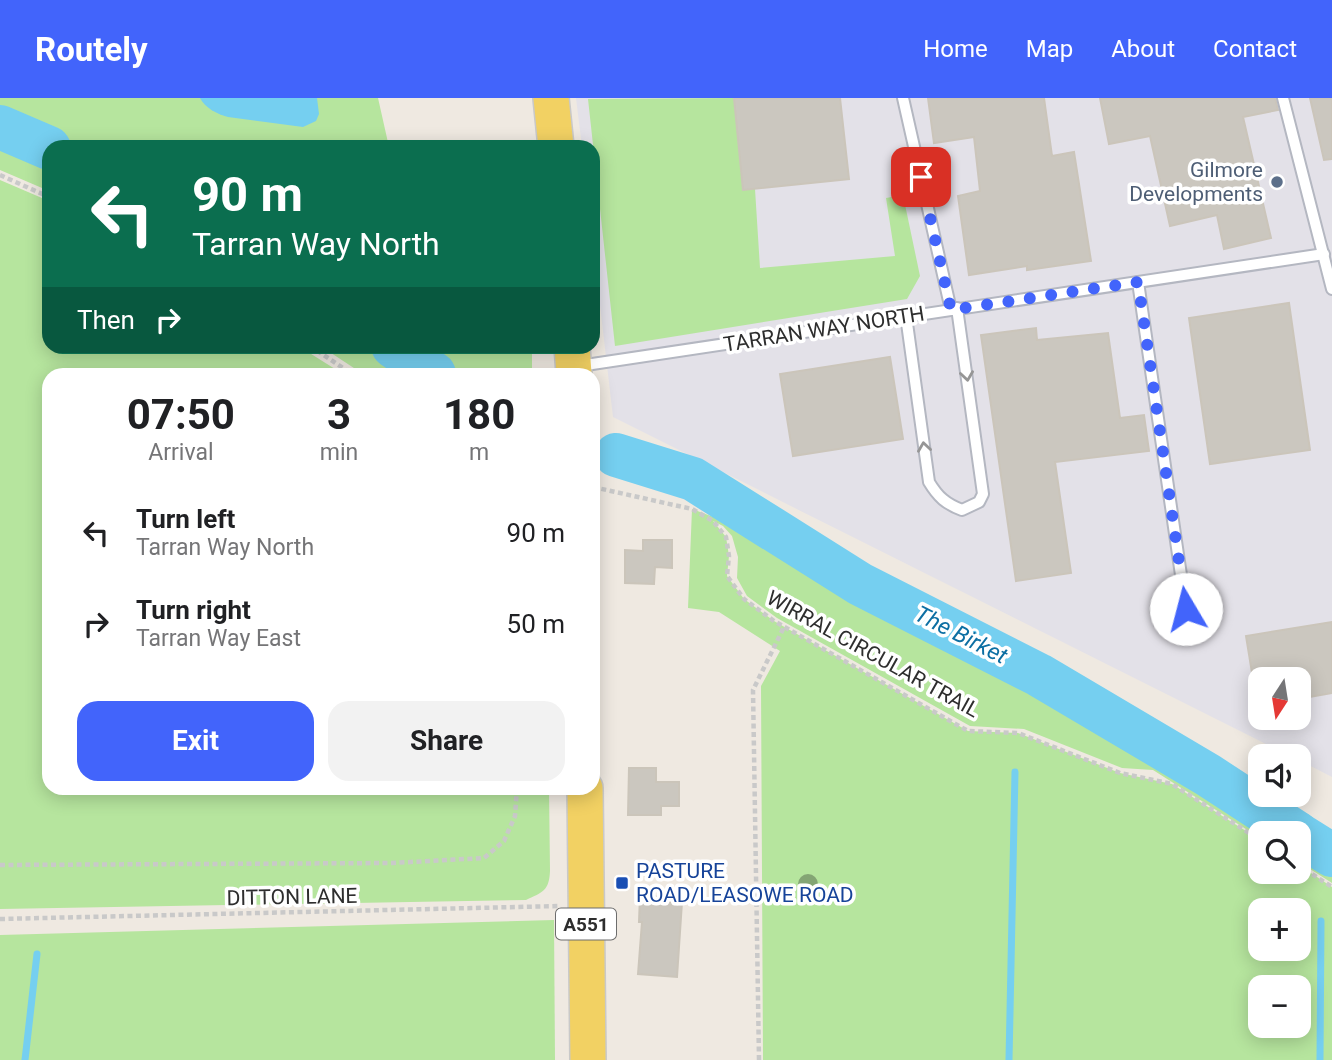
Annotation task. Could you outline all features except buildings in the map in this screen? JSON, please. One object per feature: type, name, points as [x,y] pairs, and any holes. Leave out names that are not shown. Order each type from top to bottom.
[{"type":"main road","points":[[551,98],[555,140]]},
{"type":"main road","name":"A551","points":[[585,795],[588,1060]]},
{"type":"lane","points":[[903,98],[954,309],[984,494],[979,502],[962,510],[943,500],[929,482],[906,316]]},
{"type":"lane","points":[[1283,98],[1332,289]]},
{"type":"lane","name":"TARRAN WAY NORTH","points":[[574,363],[1324,254]]},
{"type":"lane","points":[[1138,282],[1186,609]]},
{"type":"path","points":[[0,175],[42,194]]},
{"type":"path","points":[[322,354],[343,368]]},
{"type":"path","name":"WIRRAL CIRCULAR TRAIL","points":[[600,489],[692,509],[713,521],[726,537],[729,556],[727,576],[744,599],[784,627],[968,731],[1018,733],[1120,773],[1172,784],[1248,832]]},
{"type":"path","points":[[759,1060],[753,690],[784,627]]},
{"type":"path","points":[[0,866],[393,863],[484,858],[504,841],[515,816],[516,795]]},
{"type":"path","points":[[1311,873],[1332,887]]},
{"type":"path","name":"DITTON LANE","points":[[0,919],[585,905]]},
{"type":"shaded area","points":[[576,98],[1332,98],[1332,777],[1311,766],[1311,744],[1266,744],[613,417],[600,305],[600,140],[581,140]]},
{"type":"green space","points":[[0,98],[378,98],[387,140],[42,140],[42,188],[0,170]]},
{"type":"green space","points":[[734,98],[743,189],[755,189],[760,268],[895,256],[886,198],[903,195],[920,276],[907,299],[615,346],[600,209],[600,140],[592,140],[588,99]]},
{"type":"green space","points":[[0,180],[42,198],[42,354],[311,354],[333,368],[42,368],[42,795],[549,795],[550,871],[546,887],[541,893],[526,900],[0,909]]},
{"type":"green space","points":[[333,354],[532,354],[532,368],[354,368]]},
{"type":"green space","points":[[692,509],[743,528],[905,630],[1127,741],[1253,821],[1248,821],[1248,830],[1153,770],[1122,768],[1024,729],[970,726],[777,618],[747,596],[737,578],[738,557],[732,536],[723,526],[713,521],[726,537],[729,556],[727,576],[744,599],[774,621],[968,731],[1018,733],[1120,773],[1172,784],[1248,832],[1248,884],[1311,884],[1311,873],[1332,887],[1332,1060],[763,1060],[761,686],[780,651],[719,612],[688,608]]},
{"type":"green space","points":[[1311,858],[1332,872],[1332,883],[1311,870]]},
{"type":"green space","points":[[554,920],[555,1060],[0,1060],[0,935]]},
{"type":"water","points":[[200,98],[317,98],[319,114],[316,121],[303,127],[228,117],[212,110]]},
{"type":"waterway","name":"The Birket","points":[[0,127],[42,145]]},
{"type":"waterway","name":"The Birket","points":[[405,354],[425,368]]},
{"type":"waterway","name":"The Birket","points":[[616,455],[693,479],[860,584],[1039,675],[1208,775],[1279,821]]},
{"type":"waterway","points":[[1009,1060],[1015,772]]},
{"type":"waterway","name":"The Birket","points":[[1311,842],[1332,855]]},
{"type":"waterway","points":[[1320,1060],[1321,921]]},
{"type":"waterway","points":[[25,1060],[37,954]]},
{"type":"place","name":"Gilmore Developments","points":[[1277,182]]},
{"type":"place","name":"PASTURE ROAD/LEASOWE ROAD","points":[[622,883]]},
{"type":"route","points":[[921,177],[951,310],[1138,282],[1186,609]]}]
